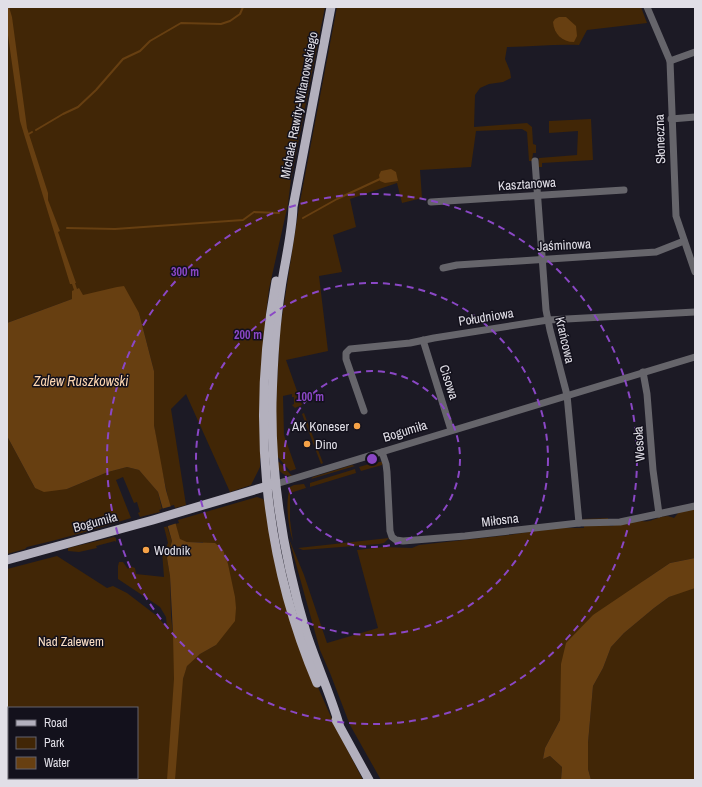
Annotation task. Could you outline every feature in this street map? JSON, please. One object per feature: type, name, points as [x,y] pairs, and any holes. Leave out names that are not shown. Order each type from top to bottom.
[{"type":"main road","name":"Michała Rawity-Witanowskiego","points":[[331,7],[293,207],[280,291],[274,358],[272,425],[276,484],[287,555],[306,631],[317,666],[339,724]]},
{"type":"main road","name":"Michała Rawity-Witanowskiego","points":[[293,207],[288,220],[277,276],[265,358],[263,417],[267,486],[279,566],[291,613],[322,695],[332,715],[339,724]]},
{"type":"main road","name":"Bogumiła","points":[[7,560],[176,514],[276,484]]},
{"type":"main road","points":[[339,724],[369,780]]},
{"type":"street","name":"Słoneczna","points":[[646,7],[670,61],[671,119],[676,216],[684,241],[694,264],[695,272]]},
{"type":"street","points":[[670,61],[695,52]]},
{"type":"street","points":[[671,119],[695,117]]},
{"type":"street","name":"Krańcowa","points":[[535,161],[548,320],[567,395],[579,523]]},
{"type":"street","name":"Kasztanowa","points":[[431,202],[624,190]]},
{"type":"street","name":"Jaśminowa","points":[[443,268],[457,265],[542,258],[656,252],[684,241]]},
{"type":"street","name":"Południowa","points":[[364,411],[346,360],[346,353],[348,350],[355,348],[410,343],[548,320],[695,312]]},
{"type":"street","name":"Cisowa","points":[[423,340],[451,430]]},
{"type":"street","name":"Bogumiła","points":[[276,484],[695,357]]},
{"type":"street","name":"Wesoła","points":[[643,372],[647,394],[653,470],[659,514]]},
{"type":"street","name":"Miłosna","points":[[382,452],[387,468],[390,531],[392,537],[396,540],[411,541],[465,536],[579,523],[620,522],[695,506]]},
{"type":"green space","points":[[7,7],[325,7],[291,179],[288,204],[269,289],[261,377],[262,458],[260,458],[260,467],[251,485],[230,492],[186,394],[171,409],[186,505],[175,508],[174,505],[170,506],[159,458],[154,425],[154,371],[139,313],[83,295],[7,323]]},
{"type":"green space","points":[[337,7],[641,7],[647,23],[587,30],[579,45],[507,47],[505,59],[511,78],[503,82],[489,84],[480,88],[475,95],[474,127],[527,123],[532,127],[533,144],[536,145],[536,153],[533,153],[532,161],[529,161],[527,132],[522,129],[476,131],[471,167],[420,170],[422,198],[402,203],[397,183],[350,199],[356,227],[333,235],[342,272],[319,276],[328,351],[286,360],[302,405],[295,408],[292,405],[294,404],[294,397],[292,397],[292,394],[283,396],[284,435],[296,469],[290,471],[278,457],[276,457],[275,422],[280,330],[299,207]]},
{"type":"green space","points":[[591,119],[593,160],[542,163],[542,167],[538,167],[539,158],[577,155],[578,131],[549,133],[549,121]]},
{"type":"green space","points":[[304,413],[323,463],[321,464],[302,414]]},
{"type":"green space","points":[[7,436],[35,488],[67,489],[108,472],[127,467],[139,470],[158,492],[162,509],[159,510],[160,512],[140,517],[137,502],[134,503],[123,477],[116,480],[131,518],[7,554]]},
{"type":"green space","points":[[279,462],[292,476],[281,472],[276,463]]},
{"type":"green space","points":[[376,462],[382,462],[382,465],[361,471],[359,467]]},
{"type":"green space","points":[[352,465],[355,466],[311,479],[313,477]]},
{"type":"green space","points":[[355,469],[356,473],[310,487],[310,483]]},
{"type":"green space","points":[[304,484],[306,488],[290,493],[290,520],[293,542],[288,514],[288,494],[290,487]]},
{"type":"green space","name":"Nad Zalewem","points":[[257,497],[263,499],[302,651],[335,726],[363,780],[7,780],[7,569],[57,556],[107,588],[113,586],[127,593],[157,616],[167,628],[166,617],[160,607],[118,579],[118,566],[119,562],[123,562],[128,569],[130,566],[135,568],[136,574],[164,577],[162,551],[165,550],[168,543],[164,527],[167,526],[172,541],[167,558],[170,576],[171,616],[173,634],[183,679],[189,663],[200,654],[216,645],[203,542],[187,542],[180,540],[175,524],[179,523],[178,520]]},
{"type":"green space","points":[[695,509],[695,558],[670,563],[645,580],[561,696],[560,720],[545,748],[543,759],[550,756],[562,767],[561,780],[381,780],[350,725],[320,650],[289,539],[304,575],[327,643],[378,628],[357,550],[383,547],[412,548],[419,545],[509,535],[555,528],[584,528],[583,519],[608,518],[608,523],[610,526],[613,526],[649,521],[665,516],[674,518],[679,512]]},
{"type":"green space","points":[[114,537],[116,538],[116,542],[96,546],[97,548],[79,552],[68,551],[68,548]]},
{"type":"green space","points":[[389,538],[384,543],[379,544],[303,550],[298,548]]},
{"type":"green space","points":[[691,588],[695,588],[695,780],[591,780],[588,769],[588,743],[593,686],[603,668],[611,647],[624,633],[654,608],[669,597]]},
{"type":"water","name":"Zalew Ruszkowski","points":[[7,7],[9,7],[12,17],[27,128],[48,193],[48,200],[60,231],[58,232],[77,289],[79,288],[83,295],[124,286],[139,313],[154,371],[154,425],[166,490],[180,539],[187,542],[215,543],[223,550],[228,564],[235,597],[235,621],[216,645],[200,654],[187,666],[183,679],[175,780],[167,780],[174,679],[170,576],[167,558],[172,541],[158,492],[139,470],[127,467],[108,472],[67,489],[44,492],[35,488],[7,436],[7,323],[72,299],[72,291],[74,290],[72,284],[70,284],[20,121],[7,28]]},
{"type":"water","points":[[559,17],[566,17],[576,26],[577,36],[574,42],[566,41],[557,34],[553,22]]},
{"type":"water","points":[[391,169],[396,172],[398,181],[385,183],[380,181],[379,175],[381,171]]},
{"type":"water","points":[[695,558],[695,588],[669,597],[624,633],[611,647],[603,668],[593,686],[588,743],[588,769],[591,780],[561,780],[562,767],[550,756],[543,759],[545,748],[560,720],[561,664],[566,643],[593,615],[670,563]]},
{"type":"pier","points":[[172,506],[177,523],[165,527],[161,509]]},
{"type":"waterway","points":[[36,130],[78,107],[96,90],[123,59],[140,51],[150,41],[181,23],[221,24],[230,21],[240,14],[243,7]]},
{"type":"waterway","points":[[27,135],[32,132]]},
{"type":"waterway","points":[[303,218],[337,199],[380,179]]},
{"type":"waterway","points":[[67,228],[115,229],[243,220],[254,212],[279,213]]},
{"type":"place","name":"AK Koneser","points":[[357,426]]},
{"type":"place","name":"Dino","points":[[307,444]]},
{"type":"place","name":"Wodnik","points":[[146,550]]}]
